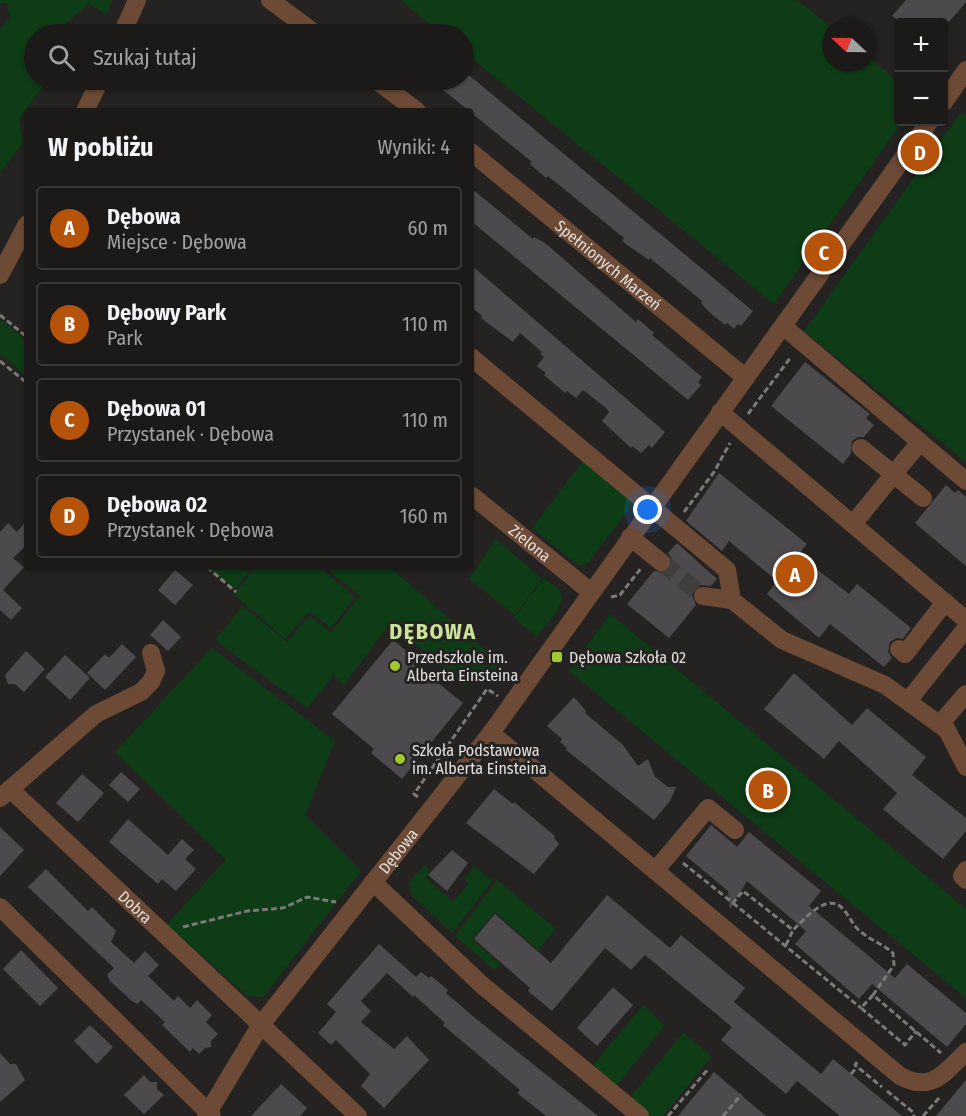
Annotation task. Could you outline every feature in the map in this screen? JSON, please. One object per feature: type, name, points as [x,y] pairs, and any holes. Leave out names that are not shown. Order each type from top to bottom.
[{"type":"street","points":[[126,24],[137,0]]},
{"type":"street","points":[[270,0],[302,24]]},
{"type":"street","points":[[948,96],[966,70]]},
{"type":"street","points":[[86,108],[95,90]]},
{"type":"street","points":[[389,90],[413,108]]},
{"type":"street","name":"Dębowa","points":[[209,1115],[260,1026],[491,733],[926,126]]},
{"type":"street","name":"Spełnionych Marzeń","points":[[474,154],[702,339],[746,378]]},
{"type":"street","points":[[0,275],[24,230]]},
{"type":"street","points":[[783,326],[966,481]]},
{"type":"street","points":[[474,359],[727,570],[732,600]]},
{"type":"street","points":[[720,412],[966,620]]},
{"type":"street","points":[[853,524],[920,442]]},
{"type":"street","points":[[861,448],[923,498]]},
{"type":"street","name":"Zielona","points":[[474,497],[591,592]]},
{"type":"street","points":[[630,537],[661,562]]},
{"type":"street","points":[[703,596],[732,600],[782,640],[885,685],[947,730],[966,766]]},
{"type":"street","points":[[899,649],[905,654],[945,602]]},
{"type":"street","points":[[908,701],[966,627]]},
{"type":"street","name":"Dobra","points":[[151,653],[156,671],[151,682],[141,692],[96,714],[5,793],[161,932],[358,1116]]},
{"type":"street","points":[[940,724],[966,694]]},
{"type":"street","points":[[491,733],[900,1076],[914,1084],[936,1080],[960,1058]]},
{"type":"street","points":[[655,871],[708,808],[735,830]]},
{"type":"street","points":[[966,870],[962,876],[966,880]]},
{"type":"street","points":[[373,882],[482,985],[640,1116]]},
{"type":"street","points":[[0,908],[209,1115]]},
{"type":"path","points":[[0,315],[24,335]]},
{"type":"path","points":[[0,361],[24,381]]},
{"type":"path","points":[[210,570],[236,592]]},
{"type":"path","points":[[671,852],[905,1045],[916,1031]]},
{"type":"path","points":[[733,903],[743,891],[793,930]]},
{"type":"path","points":[[161,932],[247,911],[283,908],[307,897],[344,903]]},
{"type":"path","points":[[786,945],[793,930],[820,905],[834,903],[843,908],[861,932],[893,953],[894,965],[861,1008]]},
{"type":"path","points":[[873,995],[916,1031],[960,1058]]},
{"type":"path","points":[[852,1074],[857,1067]]},
{"type":"path","points":[[668,1116],[709,1068]]},
{"type":"path","points":[[723,1116],[741,1095]]},
{"type":"green space","points":[[0,0],[112,0],[107,15],[89,4],[67,24],[24,24],[24,90],[40,90],[27,108],[24,108],[24,113],[19,120],[23,143],[0,173],[0,29],[10,18],[7,3],[0,3]]},
{"type":"green space","points":[[400,0],[797,0],[822,20],[822,72],[876,72],[876,63],[894,78],[894,126],[899,126],[774,304],[474,60],[474,24],[430,24]]},
{"type":"green space","points":[[961,112],[966,116],[966,462],[804,331]]},
{"type":"green space","points":[[0,319],[24,339],[24,374],[0,354]]},
{"type":"green space","points":[[583,461],[631,498],[633,504],[588,563],[579,566],[532,528]]},
{"type":"green space","points":[[496,539],[542,579],[515,615],[469,579]]},
{"type":"green space","points":[[213,570],[251,570],[235,589]]},
{"type":"green space","points":[[254,570],[323,570],[355,597],[331,628],[309,612],[285,639],[234,594]]},
{"type":"green space","points":[[328,570],[393,570],[500,663],[490,677],[479,670],[467,687],[390,623],[344,685],[334,675],[307,708],[215,640],[242,606],[287,642],[309,616],[331,632],[360,596]]},
{"type":"green space","points":[[544,578],[560,591],[562,596],[558,609],[536,636],[514,618]]},
{"type":"green space","points":[[610,614],[966,909],[966,998],[569,671]]},
{"type":"green space","points":[[212,648],[335,741],[305,815],[361,871],[263,997],[247,996],[167,924],[226,860],[115,752]]},
{"type":"green space","points":[[424,865],[430,870],[426,878],[453,902],[469,883],[464,879],[474,866],[492,881],[452,933],[412,895],[409,883]]},
{"type":"green space","points":[[497,880],[556,929],[538,950],[495,912],[472,939],[500,964],[495,970],[455,936]]},
{"type":"green space","points":[[643,1005],[665,1025],[616,1086],[593,1065]]},
{"type":"green space","points":[[683,1033],[712,1056],[663,1116],[648,1116],[628,1100]]},
{"type":"building","points":[[906,0],[966,0],[949,22],[948,18],[895,18],[892,16]]},
{"type":"building","points":[[474,79],[753,311],[741,326],[738,324],[734,329],[727,323],[725,325],[709,312],[701,303],[702,301],[650,258],[649,260],[622,241],[624,238],[548,176],[546,178],[530,164],[532,162],[474,115],[474,108],[465,108],[443,90],[474,90]]},
{"type":"building","points":[[474,190],[533,239],[534,237],[545,243],[636,322],[638,319],[654,333],[652,335],[702,377],[698,382],[701,385],[688,400],[474,223]]},
{"type":"building","points":[[474,268],[665,432],[652,448],[649,445],[641,453],[632,446],[631,448],[602,421],[609,412],[606,408],[583,390],[576,398],[567,391],[565,393],[537,366],[544,357],[540,354],[542,352],[520,333],[513,342],[481,318],[482,316],[474,309]]},
{"type":"building","points":[[805,362],[870,414],[866,418],[874,425],[864,437],[858,437],[852,441],[851,453],[843,464],[771,406]]},
{"type":"building","points":[[719,473],[807,544],[798,555],[849,594],[857,584],[911,628],[903,639],[896,638],[890,642],[888,652],[892,658],[884,667],[830,624],[819,638],[767,594],[777,581],[729,541],[722,551],[686,521]]},
{"type":"building","points":[[946,485],[955,493],[958,490],[966,497],[966,566],[915,523]]},
{"type":"building","points":[[8,523],[17,532],[24,524],[24,547],[13,558],[24,567],[3,590],[22,608],[11,620],[0,610],[0,532]]},
{"type":"building","points":[[677,543],[717,579],[711,586],[699,585],[695,589],[692,595],[696,605],[669,638],[627,604],[654,571],[664,573],[670,569],[672,559],[668,553]]},
{"type":"building","points":[[175,570],[193,585],[175,605],[158,590]]},
{"type":"building","points":[[163,620],[181,637],[168,651],[150,635]]},
{"type":"building","points":[[393,640],[419,661],[416,665],[463,703],[402,779],[371,753],[374,749],[332,714]]},
{"type":"building","points":[[122,644],[136,657],[105,690],[87,673],[105,654],[109,658]]},
{"type":"building","points":[[26,651],[45,669],[24,692],[15,684],[8,684],[5,675]]},
{"type":"building","points":[[65,655],[90,678],[70,700],[45,677]]},
{"type":"building","points":[[794,673],[852,725],[867,708],[926,757],[912,775],[966,818],[966,831],[943,859],[883,809],[897,793],[839,741],[824,759],[764,709]]},
{"type":"building","points":[[574,697],[586,711],[585,713],[623,745],[638,766],[648,759],[655,777],[668,787],[676,787],[670,801],[654,820],[566,750],[567,748],[560,742],[562,739],[547,726]]},
{"type":"building","points":[[121,772],[140,789],[128,802],[109,785]]},
{"type":"building","points":[[82,774],[104,793],[78,822],[56,803]]},
{"type":"building","points":[[494,789],[513,804],[514,802],[555,836],[559,844],[534,874],[466,823]]},
{"type":"building","points":[[128,819],[168,855],[182,839],[194,850],[185,859],[196,869],[176,891],[162,879],[158,884],[109,842]]},
{"type":"building","points":[[711,825],[737,847],[749,832],[821,891],[809,906],[895,978],[907,964],[966,1013],[966,1024],[947,1047],[872,984],[859,999],[795,944],[806,931],[747,881],[730,909],[728,891],[686,856]]},
{"type":"building","points":[[0,827],[24,850],[0,876]]},
{"type":"building","points":[[452,850],[468,863],[447,891],[428,875]]},
{"type":"building","points":[[46,869],[88,911],[92,907],[116,931],[111,942],[134,963],[145,951],[159,965],[148,976],[174,1001],[178,996],[190,1008],[197,1000],[212,1015],[206,1022],[218,1034],[211,1041],[211,1047],[205,1048],[199,1054],[193,1048],[190,1052],[162,1025],[165,1022],[141,1000],[138,1004],[132,1001],[110,981],[107,975],[114,968],[28,887]]},
{"type":"building","points":[[607,895],[670,948],[681,935],[745,988],[734,1002],[821,1074],[833,1059],[902,1116],[840,1116],[797,1081],[786,1094],[721,1040],[732,1027],[645,955],[631,970],[605,948],[552,1011],[528,991],[530,988],[474,939],[495,914],[551,963]]},
{"type":"building","points":[[379,944],[416,977],[421,972],[429,978],[431,976],[448,990],[446,993],[475,1018],[598,1116],[546,1116],[517,1093],[520,1090],[443,1025],[445,1023],[387,973],[361,1001],[371,1011],[361,1022],[394,1049],[407,1036],[429,1060],[384,1108],[361,1086],[370,1074],[336,1040],[331,1045],[318,1033],[336,1012],[327,1004]]},
{"type":"building","points":[[21,950],[58,988],[40,1006],[3,969]]},
{"type":"building","points":[[613,987],[633,1005],[597,1046],[577,1028]]},
{"type":"building","points":[[90,1025],[113,1047],[97,1064],[74,1041]]},
{"type":"building","points":[[0,1053],[10,1064],[16,1064],[25,1080],[0,1102]]},
{"type":"building","points":[[714,1072],[766,1116],[678,1116]]},
{"type":"building","points":[[144,1075],[150,1082],[157,1082],[157,1089],[164,1095],[144,1114],[124,1095]]},
{"type":"building","points":[[966,1080],[966,1116],[936,1116]]},
{"type":"building","points":[[281,1084],[307,1108],[300,1116],[251,1116]]},
{"type":"tunnel","points":[[661,562],[703,596]]},
{"type":"place","name":"Dębowa 02","points":[[920,152]]},
{"type":"place","name":"Dębowa 01","points":[[824,252]]},
{"type":"place","name":"Dębowa","points":[[795,574]]},
{"type":"place","name":"Dębowa Szkoła 02","points":[[557,657]]},
{"type":"place","name":"Przedszkole im. Alberta Einsteina","points":[[395,666]]},
{"type":"place","name":"Szkoła Podstawowa im. Alberta Einsteina","points":[[400,759]]},
{"type":"place","name":"Dębowy Park","points":[[768,790]]},
{"type":"district","name":"DĘBOWA","points":[[433,631]]}]
